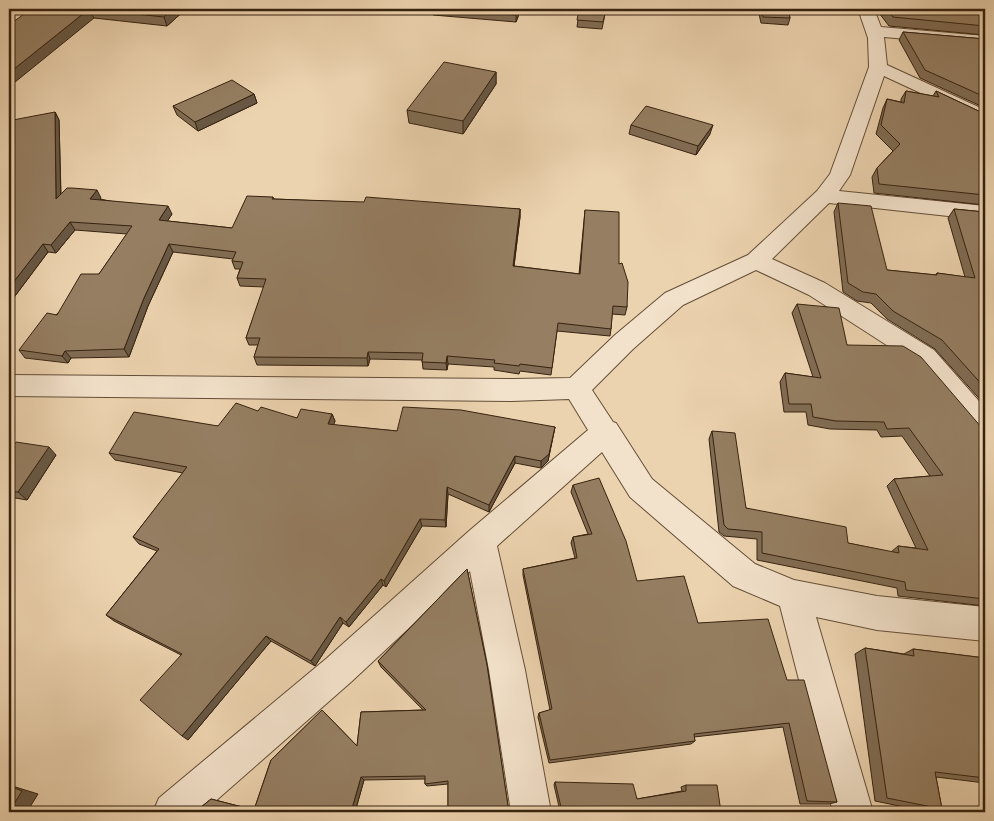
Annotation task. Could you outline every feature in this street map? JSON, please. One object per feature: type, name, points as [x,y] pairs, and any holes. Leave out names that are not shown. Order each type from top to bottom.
[{"type":"street","points":[[9,385],[512,390],[576,388],[624,342],[674,299],[756,261],[824,196],[840,175],[878,67],[880,52],[875,31],[866,9]]},
{"type":"street","points":[[875,31],[985,41]]},
{"type":"street","points":[[878,67],[985,117]]},
{"type":"street","points":[[824,196],[985,213]]},
{"type":"street","points":[[756,261],[817,289],[925,357],[985,427]]},
{"type":"street","points":[[576,388],[642,488],[744,575],[794,596],[877,613],[985,624]]},
{"type":"street","points":[[173,812],[339,670],[480,541],[606,431]]},
{"type":"street","points":[[480,541],[507,670],[532,812]]},
{"type":"street","points":[[794,596],[853,812]]},
{"type":"building","points":[[31,9],[89,9],[9,73],[9,25]]},
{"type":"building","points":[[89,9],[172,9],[164,17]]},
{"type":"building","points":[[438,9],[519,9],[516,15]]},
{"type":"building","points":[[579,9],[606,9],[603,22],[577,20]]},
{"type":"building","points":[[761,9],[788,9],[790,18],[763,17]]},
{"type":"building","points":[[886,9],[985,9],[985,26],[893,17]]},
{"type":"building","points":[[903,32],[985,39],[985,97],[925,70]]},
{"type":"building","points":[[444,62],[496,72],[463,121],[407,110]]},
{"type":"building","points":[[232,80],[254,94],[195,122],[173,106]]},
{"type":"building","points":[[906,91],[939,97],[936,91],[985,114],[985,195],[879,184],[877,168],[900,144],[881,125],[887,99],[904,103]]},
{"type":"building","points":[[646,106],[713,125],[698,146],[631,125]]},
{"type":"building","points":[[55,112],[56,199],[67,188],[97,190],[90,199],[168,206],[159,220],[232,228],[247,196],[273,197],[272,199],[364,202],[366,197],[520,209],[513,266],[580,274],[585,210],[619,212],[619,264],[622,263],[628,282],[627,307],[613,306],[611,329],[558,323],[552,368],[520,364],[519,366],[494,363],[495,360],[447,356],[446,363],[422,362],[423,353],[368,352],[367,358],[254,357],[260,338],[246,338],[266,279],[237,278],[243,262],[232,261],[236,252],[169,244],[144,298],[124,349],[65,351],[62,356],[19,350],[47,313],[57,315],[81,274],[99,274],[132,226],[70,222],[51,245],[43,244],[9,288],[9,183],[13,120]]},
{"type":"building","points":[[838,203],[871,206],[887,270],[937,275],[937,273],[975,278],[954,209],[985,212],[985,388],[942,340],[893,311],[876,294],[863,292],[848,283]]},
{"type":"building","points":[[797,304],[839,308],[847,345],[903,346],[921,357],[985,430],[985,599],[906,590],[905,582],[762,553],[762,532],[728,529],[724,525],[712,431],[735,433],[746,508],[846,527],[848,543],[899,553],[898,546],[928,550],[894,479],[943,475],[909,428],[887,429],[884,422],[836,421],[813,417],[811,404],[789,404],[785,373],[821,378]]},
{"type":"building","points":[[236,403],[258,411],[261,407],[297,418],[301,409],[332,414],[328,424],[397,431],[403,407],[461,410],[555,427],[549,454],[541,461],[515,456],[489,505],[447,487],[445,520],[420,519],[384,581],[381,579],[346,622],[340,617],[311,661],[266,636],[182,736],[140,700],[182,654],[106,615],[159,549],[133,537],[187,467],[109,453],[134,412],[218,426]]},
{"type":"building","points":[[16,442],[49,447],[18,492],[9,491],[9,452]]},
{"type":"building","points":[[599,478],[626,541],[637,581],[684,576],[698,623],[768,619],[787,680],[804,680],[837,802],[807,801],[789,723],[694,734],[695,741],[550,760],[539,713],[552,709],[523,569],[577,558],[573,537],[592,534],[573,485]]},
{"type":"building","points":[[467,569],[487,665],[508,806],[510,811],[513,812],[448,812],[448,781],[425,784],[425,776],[361,777],[351,812],[195,812],[211,799],[254,810],[271,760],[322,710],[357,746],[361,712],[426,710],[378,661]]},
{"type":"building","points":[[865,648],[914,656],[913,649],[985,658],[985,778],[935,772],[942,809],[887,798]]},
{"type":"building","points":[[555,782],[633,784],[637,799],[686,791],[686,785],[717,785],[721,812],[553,812],[562,811]]},
{"type":"building","points":[[9,786],[22,791],[9,812]]}]
